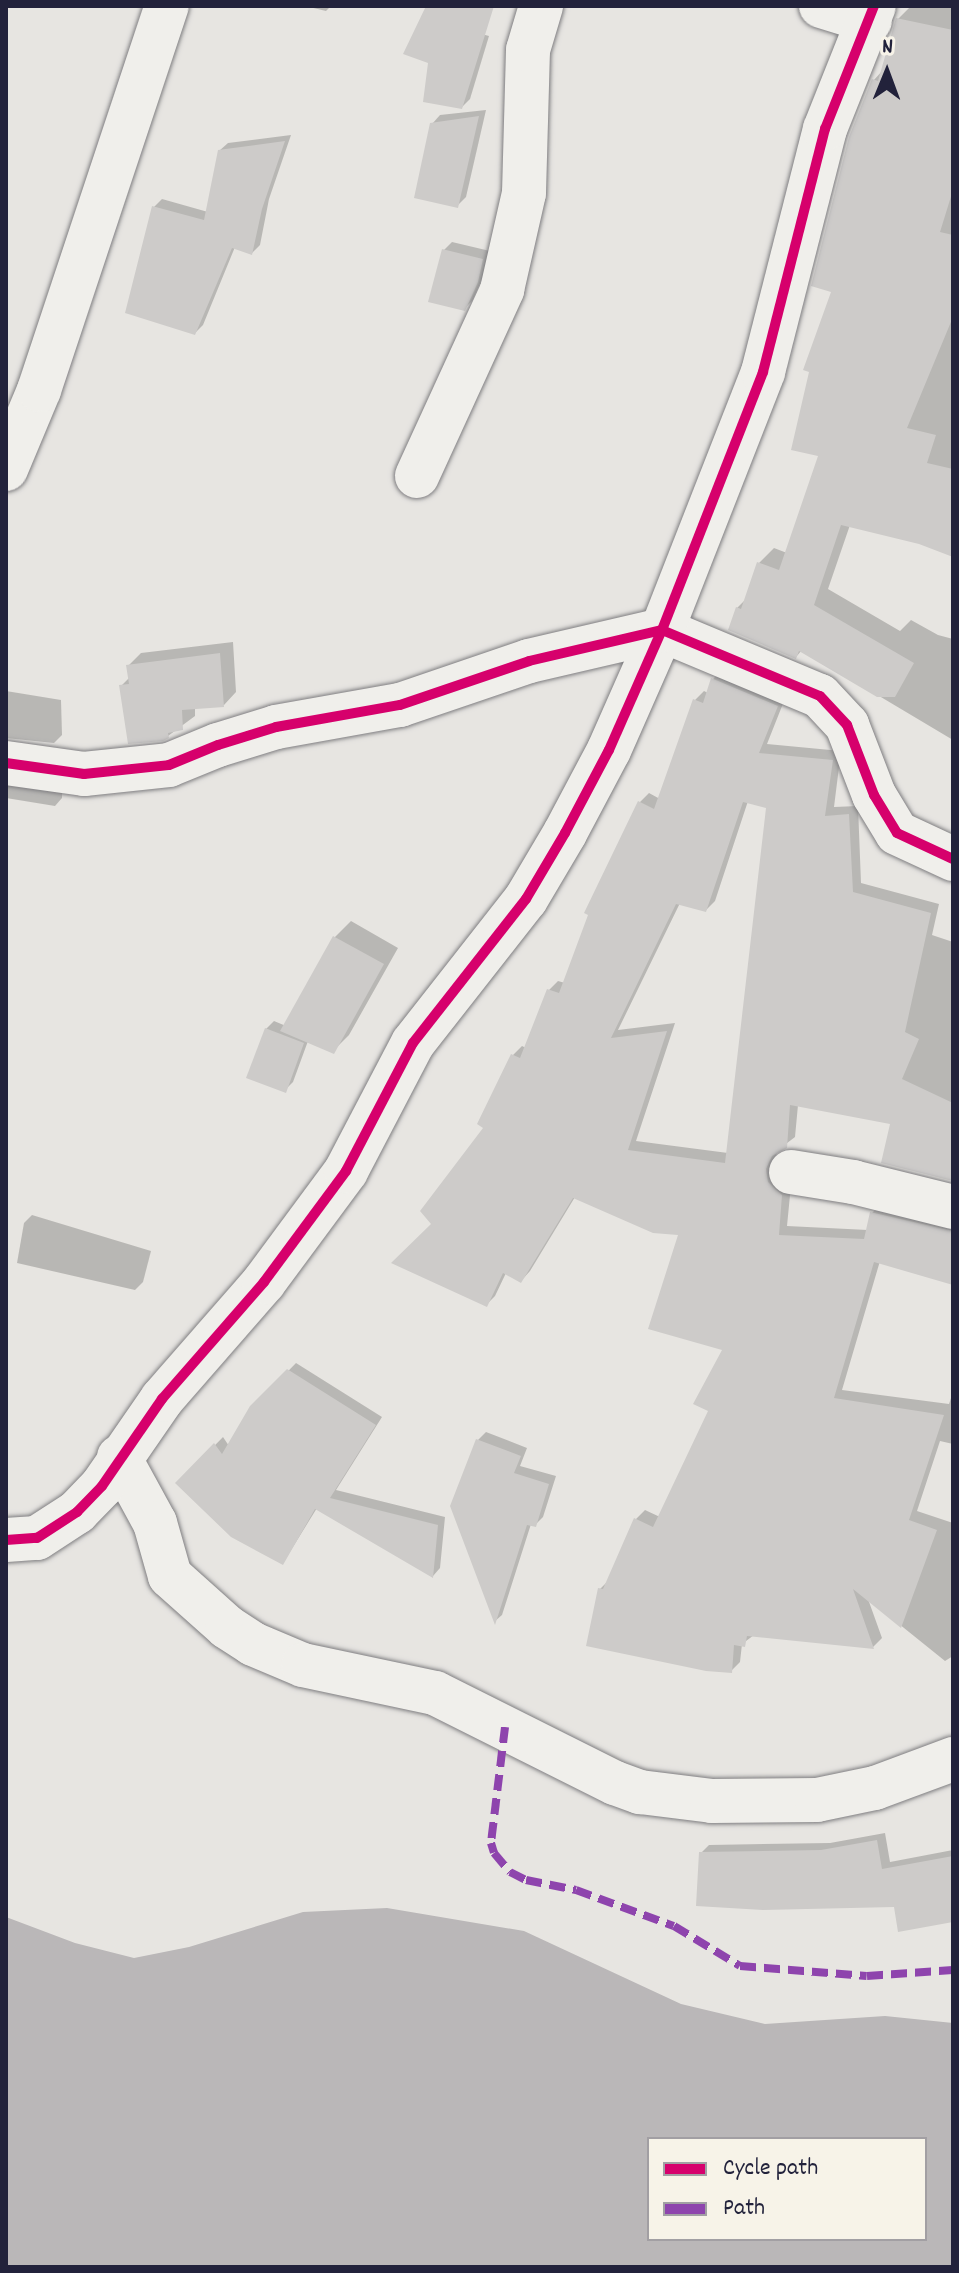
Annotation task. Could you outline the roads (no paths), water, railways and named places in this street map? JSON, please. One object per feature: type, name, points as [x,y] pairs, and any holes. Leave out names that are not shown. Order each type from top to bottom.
[{"type":"street","points":[[6,469],[39,390],[167,6]]},
{"type":"street","points":[[417,476],[502,290],[524,193],[528,50],[541,6]]},
{"type":"street","points":[[6,1540],[37,1538],[77,1512],[102,1486],[119,1457],[162,1399],[264,1282],[337,1183],[413,1043],[526,899],[609,750],[662,630],[763,372],[825,129],[872,14],[821,6]]},
{"type":"street","points":[[6,763],[84,774],[169,765],[218,745],[276,727],[400,705],[529,661],[662,630],[756,667],[820,696],[833,706],[855,739],[887,821],[897,833],[953,859]]},
{"type":"street","points":[[791,1172],[853,1182],[953,1207]]},
{"type":"street","points":[[119,1457],[155,1523],[170,1576],[227,1627],[253,1644],[303,1665],[435,1693],[615,1783],[640,1792],[712,1801],[817,1800],[875,1788],[953,1759]]}]
